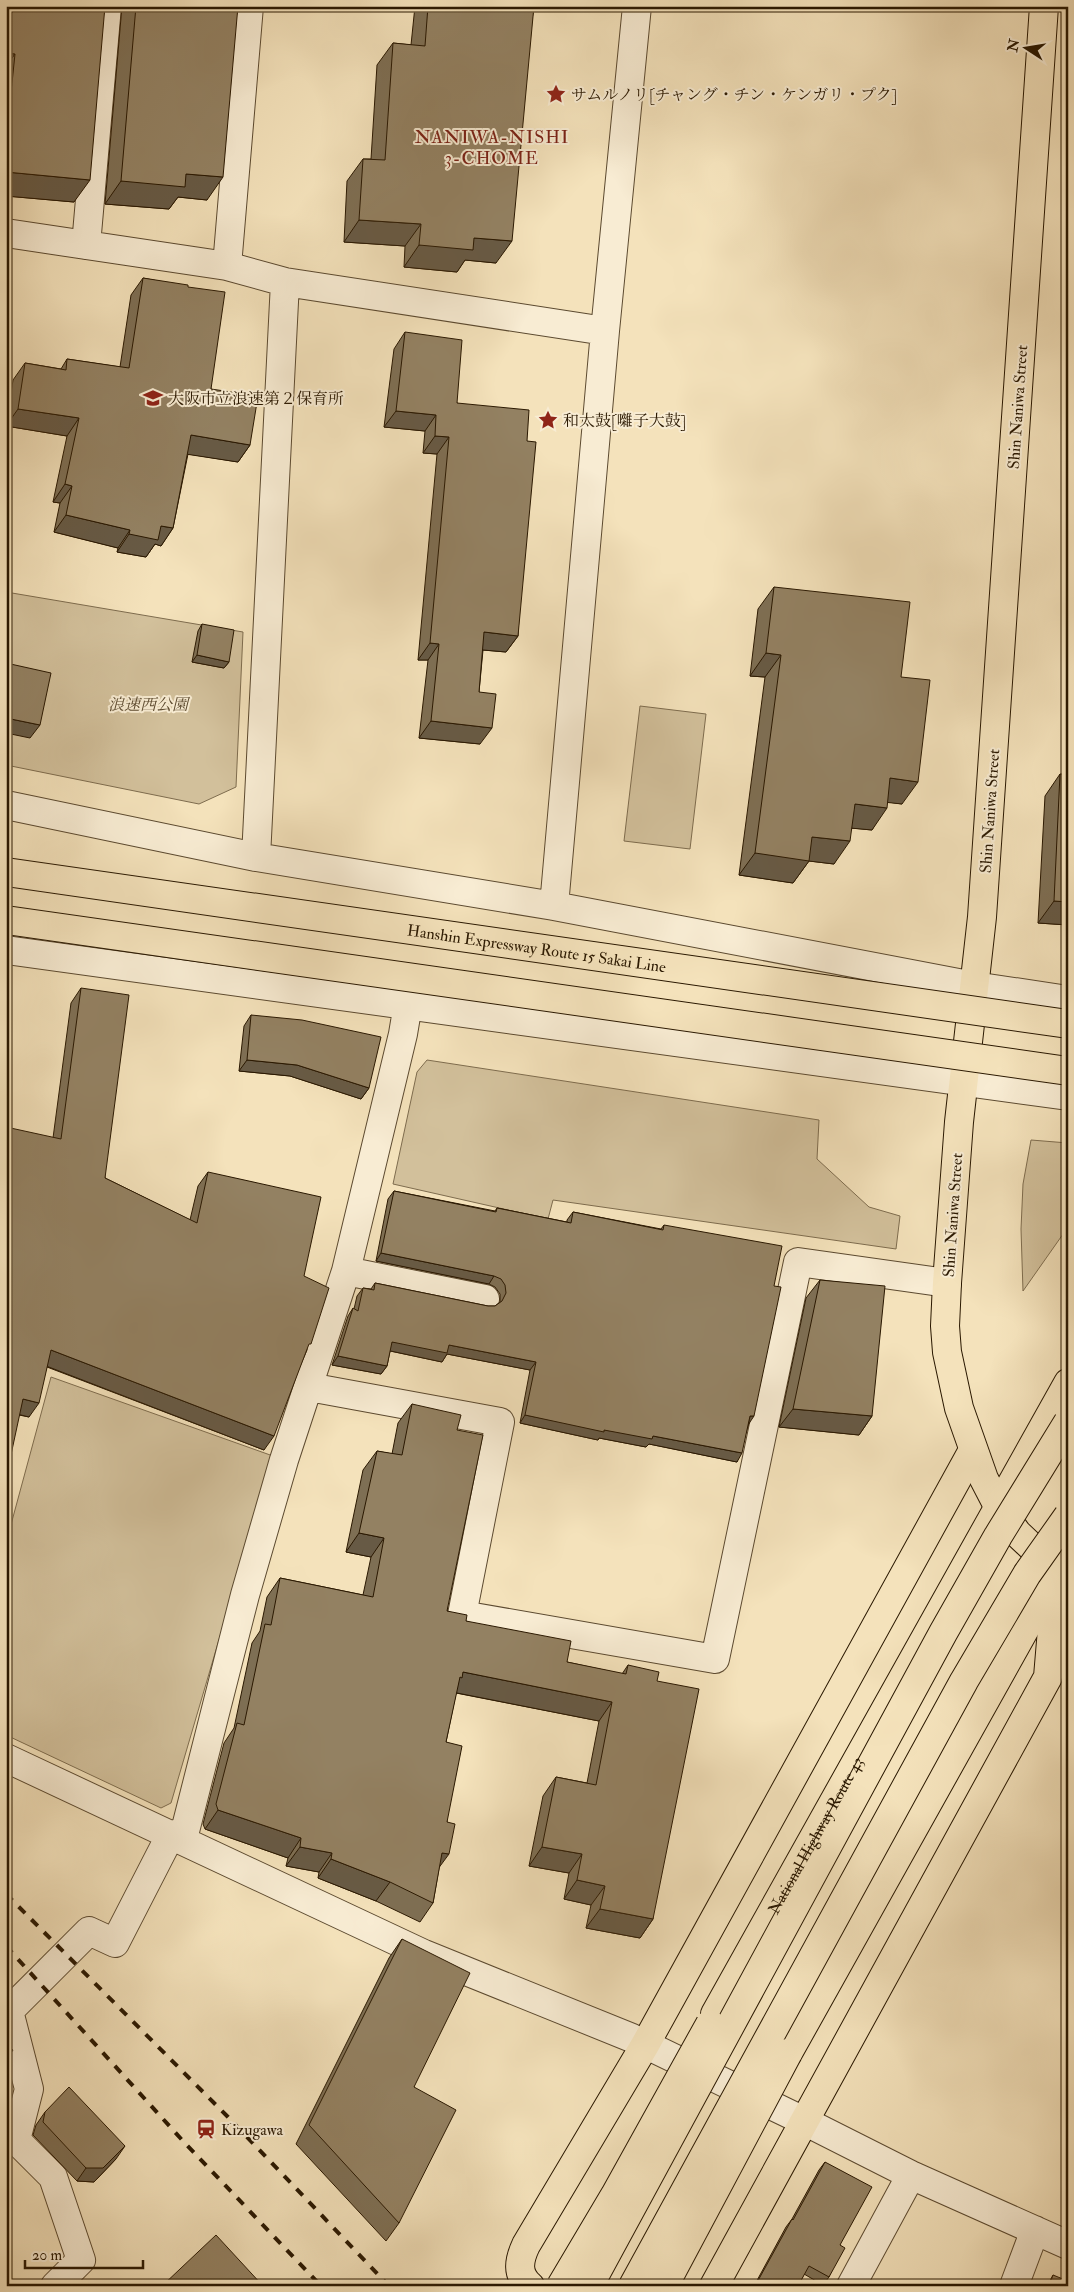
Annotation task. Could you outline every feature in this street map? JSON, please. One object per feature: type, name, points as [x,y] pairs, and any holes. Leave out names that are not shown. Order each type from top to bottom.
[{"type":"main road","name":"Shin Naniwa Street","points":[[1044,6],[983,907],[963,1081],[946,1283],[947,1352],[959,1408],[973,1450],[998,1506],[1017,1533],[1064,1567]]},
{"type":"main road","name":"Hanshin Expressway Route 15 Sakai Line","points":[[6,872],[1068,1024]]},
{"type":"main road","points":[[6,920],[1068,1071]]},
{"type":"main road","name":"National Highway Route 43","points":[[561,2286],[615,2195],[1068,1383]]},
{"type":"main road","points":[[589,2286],[943,1633],[998,1536],[1068,1422]]},
{"type":"main road","points":[[530,2286],[520,2272],[520,2258],[526,2245],[645,2045],[973,1450]]},
{"type":"main road","points":[[633,2286],[964,1681],[1027,1574],[1068,1516]]},
{"type":"main road","points":[[664,2286],[788,2053],[1064,1567]]},
{"type":"main road","points":[[714,2286],[1048,1677],[1064,1567]]},
{"type":"street","points":[[86,245],[106,6]]},
{"type":"street","points":[[227,266],[249,6]]},
{"type":"street","points":[[554,906],[605,331],[637,6]]},
{"type":"street","points":[[6,233],[227,266],[284,282],[605,331]]},
{"type":"street","points":[[256,857],[284,282]]},
{"type":"street","points":[[6,805],[256,857],[554,906],[974,986],[1068,1000]]},
{"type":"street","points":[[6,950],[1068,1096]]},
{"type":"street","points":[[54,2286],[81,2260],[53,2177],[16,2140],[29,2089],[9,2011],[89,1931],[115,1943],[177,1837],[284,1460],[310,1387],[346,1271],[408,1004]]},
{"type":"street","points":[[310,1387],[500,1422],[462,1615],[715,1659],[798,1262],[946,1283]]},
{"type":"street","points":[[346,1271],[485,1299]]},
{"type":"street","points":[[6,1758],[424,1954],[645,2045],[804,2120],[911,2175],[1068,2245]]},
{"type":"street","points":[[852,2286],[911,2175]]},
{"type":"street","points":[[1014,2286],[1035,2230]]},
{"type":"green space","name":"浪速西公園","points":[[6,592],[243,632],[236,787],[199,804],[6,765]]},
{"type":"green space","points":[[640,706],[706,714],[690,849],[624,841]]},
{"type":"green space","points":[[427,1060],[819,1120],[817,1159],[869,1207],[900,1216],[896,1249],[553,1200],[548,1219],[393,1184],[417,1072]]},
{"type":"green space","points":[[1031,1140],[1068,1143],[1068,1227],[1023,1291],[1021,1229],[1023,1184]]},
{"type":"green space","points":[[51,1377],[273,1456],[171,1803],[161,1808],[6,1735],[6,1543]]},
{"type":"building","points":[[9,6],[105,6],[90,180],[6,172],[6,141],[15,54],[6,53]]},
{"type":"building","points":[[136,6],[238,6],[223,177],[186,174],[185,187],[121,181]]},
{"type":"building","points":[[428,6],[534,6],[512,241],[474,238],[473,250],[419,245],[421,224],[359,220],[363,159],[385,160],[393,43],[425,46]]},
{"type":"building","points":[[143,278],[225,292],[211,389],[258,396],[250,445],[191,435],[173,528],[161,526],[158,540],[129,534],[130,530],[66,515],[72,486],[65,484],[79,418],[18,409],[25,363],[66,370],[67,359],[129,368]]},
{"type":"building","points":[[405,332],[462,340],[457,403],[529,410],[527,441],[536,442],[518,636],[484,632],[479,692],[496,694],[492,728],[431,721],[439,644],[430,643],[449,437],[435,436],[436,415],[396,411]]},
{"type":"building","points":[[774,587],[910,602],[901,677],[930,680],[918,782],[890,778],[887,808],[855,804],[850,841],[812,837],[809,861],[755,853],[781,655],[766,653]]},
{"type":"building","points":[[202,624],[234,630],[229,662],[197,655]]},
{"type":"building","points":[[6,663],[51,673],[40,725],[6,718]]},
{"type":"building","points":[[1060,774],[1068,774],[1068,902],[1054,901]]},
{"type":"building","points":[[81,988],[129,995],[105,1178],[197,1223],[208,1172],[321,1197],[304,1276],[329,1288],[311,1344],[309,1344],[274,1436],[51,1350],[39,1403],[23,1399],[9,1464],[6,1463],[6,1127],[61,1139]]},
{"type":"building","points":[[251,1015],[302,1020],[381,1037],[369,1088],[297,1065],[247,1060]]},
{"type":"building","points":[[394,1191],[496,1212],[497,1208],[571,1223],[573,1212],[663,1230],[664,1225],[782,1246],[774,1286],[781,1287],[754,1416],[750,1416],[742,1453],[653,1436],[652,1439],[604,1430],[604,1432],[525,1415],[536,1362],[449,1345],[447,1353],[392,1342],[387,1366],[338,1356],[353,1308],[358,1311],[363,1288],[374,1290],[375,1283],[488,1306],[495,1306],[502,1301],[506,1293],[505,1285],[501,1279],[494,1276],[381,1253]]},
{"type":"building","points":[[820,1280],[885,1286],[872,1416],[793,1409]]},
{"type":"building","points":[[412,1404],[461,1415],[457,1430],[483,1435],[447,1611],[467,1615],[466,1621],[571,1641],[567,1662],[626,1674],[628,1665],[659,1672],[657,1681],[699,1689],[653,1919],[600,1909],[605,1886],[577,1880],[582,1854],[542,1847],[556,1777],[596,1785],[612,1702],[463,1672],[462,1678],[460,1677],[446,1742],[462,1746],[447,1822],[455,1824],[449,1854],[442,1853],[433,1903],[390,1882],[331,1859],[332,1853],[300,1847],[301,1838],[218,1810],[216,1804],[237,1723],[244,1725],[265,1624],[271,1625],[280,1578],[373,1597],[384,1538],[359,1533],[377,1451],[402,1455]]},
{"type":"building","points":[[402,1939],[470,1973],[414,2087],[456,2110],[399,2223],[309,2125]]},
{"type":"building","points":[[6,2043],[13,2050],[6,2057]]},
{"type":"building","points":[[69,2087],[125,2146],[103,2168],[86,2168],[43,2122],[45,2112]]},
{"type":"building","points":[[825,2162],[872,2187],[840,2245],[845,2248],[829,2277],[809,2266],[798,2286],[755,2286],[792,2219]]},
{"type":"building","points":[[216,2235],[263,2286],[162,2286]]},
{"type":"building","points":[[1053,2275],[1068,2281],[1068,2286],[1049,2286]]},
{"type":"railway","points":[[6,1894],[228,2117],[389,2286]]},
{"type":"railway","points":[[6,1946],[183,2141],[321,2286]]},
{"type":"place","name":"サムルノリ[チャング・チン・ケンガリ・プク]","points":[[556,94]]},
{"type":"place","name":"大阪市立浪速第２保育所","points":[[153,398]]},
{"type":"place","name":"和太鼓[囃子大鼓]","points":[[548,420]]},
{"type":"place","name":"Kizugawa","points":[[206,2129]]},
{"type":"district","name":"NANIWA-NISHI 3-CHOME","points":[[492,147]]}]
